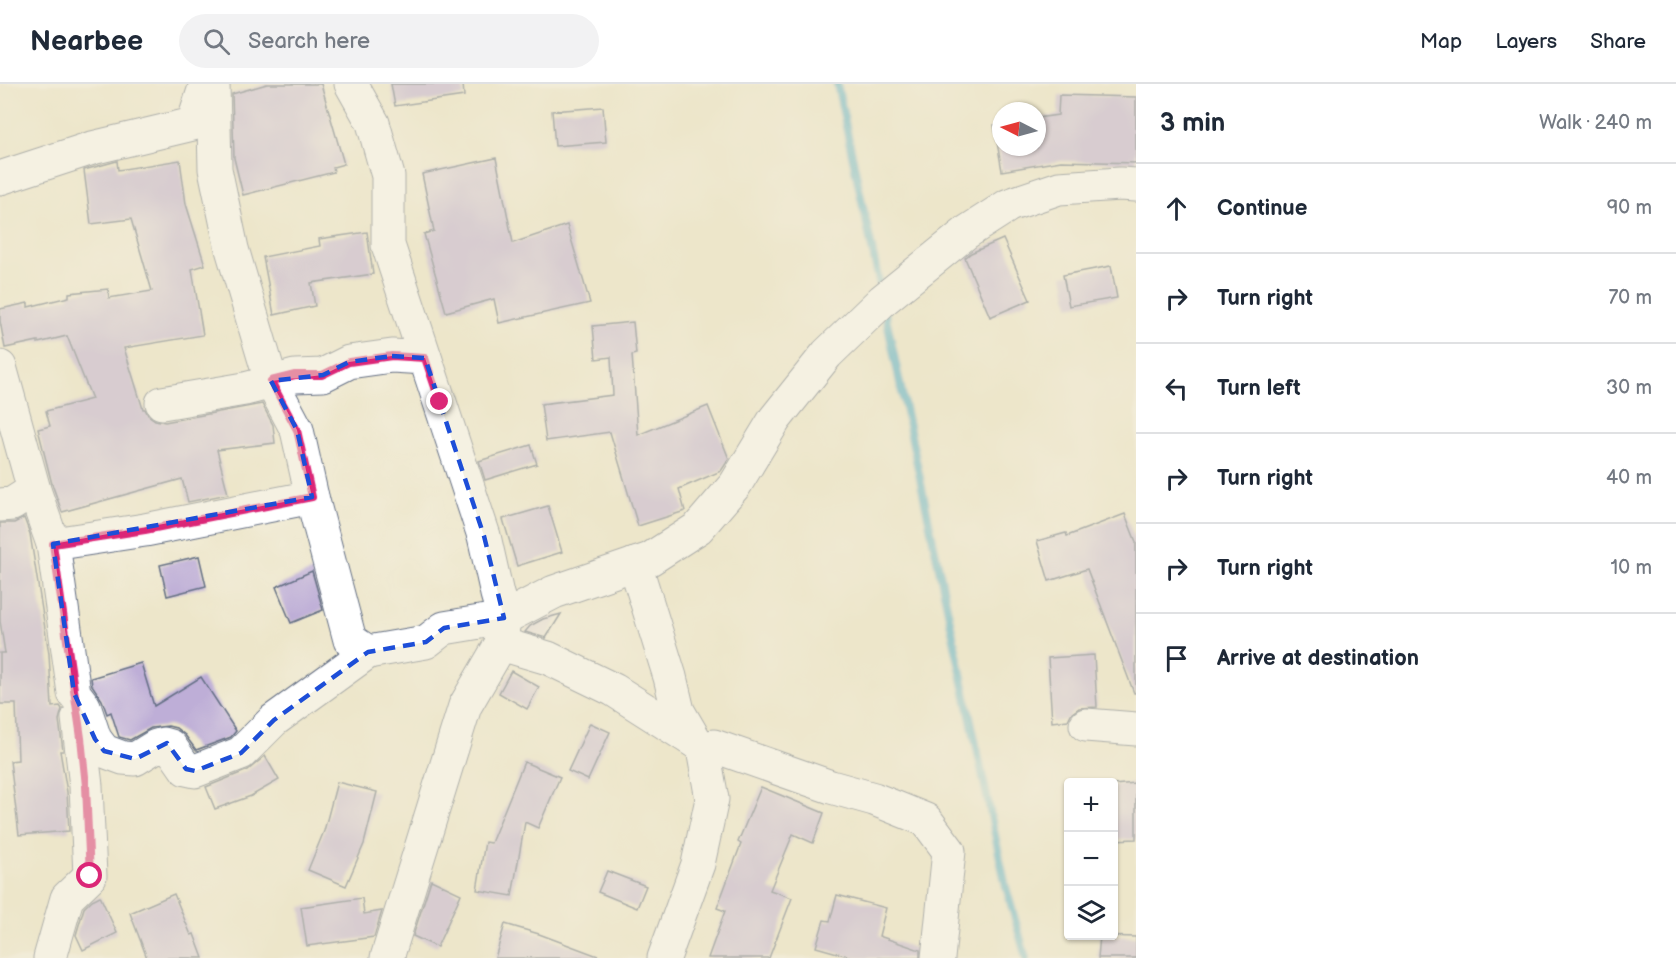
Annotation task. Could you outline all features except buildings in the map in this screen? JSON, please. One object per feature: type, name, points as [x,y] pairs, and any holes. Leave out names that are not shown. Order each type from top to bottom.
[{"type":"street","points":[[0,178],[93,148],[193,124],[206,84]]},
{"type":"street","points":[[213,84],[215,169],[232,249],[271,381],[297,430],[312,497],[350,640],[368,652]]},
{"type":"street","points":[[351,84],[373,123],[388,176],[388,245],[484,536],[497,594],[502,631]]},
{"type":"street","points":[[387,958],[465,706],[502,631],[554,592],[650,559],[698,528],[735,485],[775,419],[827,354],[883,300],[967,232],[1009,205],[1059,188],[1136,185]]},
{"type":"street","points":[[162,403],[245,389],[295,375],[322,375],[349,362],[392,356],[425,358]]},
{"type":"street","points":[[0,367],[34,490],[53,544],[86,786],[90,876],[67,898],[50,958]]},
{"type":"street","points":[[0,505],[12,504],[34,490]]},
{"type":"street","points":[[53,544],[145,530],[312,497]]},
{"type":"street","points":[[635,564],[670,677],[678,711],[700,745],[712,799],[699,864],[664,958]]},
{"type":"street","points":[[74,693],[84,706],[95,739],[104,751],[123,758],[135,759],[163,744],[170,746],[186,769],[195,771],[241,753],[274,720],[368,652],[426,642],[444,628],[502,631],[548,658],[614,690],[700,745],[714,746],[831,787],[874,799],[926,820],[950,851],[938,958]]},
{"type":"street","points":[[1086,725],[1136,729]]},
{"type":"highlighted area","points":[[392,356],[425,358],[484,536],[504,618],[444,628],[426,642],[368,652],[274,720],[241,753],[195,771],[186,769],[167,743],[135,759],[104,751],[95,739],[74,693],[53,544],[312,497],[297,430],[271,381],[323,375],[349,362]]},
{"type":"waterway","points":[[837,84],[881,291]]},
{"type":"waterway","points":[[885,312],[1006,887],[1026,958]]},
{"type":"route","points":[[90,876],[86,786],[81,738],[53,544],[145,530],[312,497],[297,430],[271,381],[295,375],[322,375],[349,362],[392,356],[425,358],[440,402]]}]
